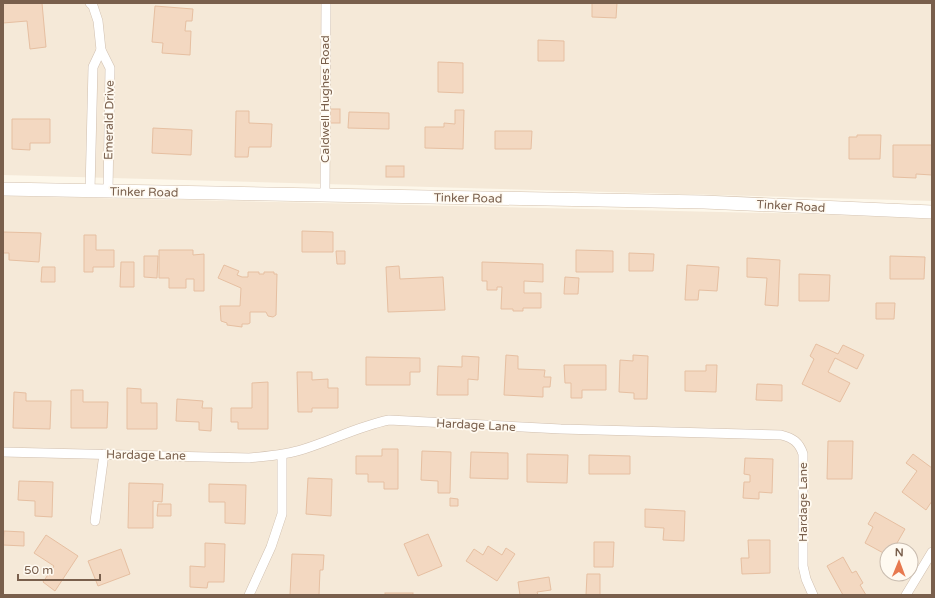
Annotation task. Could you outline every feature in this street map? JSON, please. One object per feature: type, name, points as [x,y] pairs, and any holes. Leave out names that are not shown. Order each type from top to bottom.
[{"type":"main road","name":"Tinker Road","points":[[3,189],[704,202],[932,212]]},
{"type":"street","name":"Emerald Drive","points":[[90,3],[93,6],[98,22],[101,50],[110,68],[108,192]]},
{"type":"street","name":"Caldwell Hughes Road","points":[[325,195],[326,3]]},
{"type":"street","name":"Emerald Drive","points":[[90,191],[93,67],[101,50]]},
{"type":"street","name":"Hardage Lane","points":[[3,452],[249,458],[282,455],[305,449],[373,423],[389,420],[561,429],[773,435],[789,437],[795,440],[800,446],[803,454],[803,566],[806,579],[813,595]]},
{"type":"street","points":[[95,521],[104,454]]},
{"type":"street","points":[[249,595],[271,547],[282,514],[282,455]]},
{"type":"street","points":[[906,595],[932,552]]},
{"type":"shaded area","points":[[3,3],[932,3],[932,201],[3,175]]},
{"type":"shaded area","points":[[3,196],[814,214],[932,219],[932,595],[3,595]]},
{"type":"building","points":[[3,3],[42,3],[46,47],[30,49],[27,21],[3,23]]},
{"type":"building","points":[[592,3],[617,3],[616,18],[592,17]]},
{"type":"building","points":[[155,6],[193,9],[192,21],[186,21],[185,31],[191,31],[190,55],[162,53],[163,43],[152,42]]},
{"type":"building","points":[[538,40],[564,41],[564,61],[538,61]]},
{"type":"building","points":[[438,62],[463,63],[463,93],[438,92]]},
{"type":"building","points":[[326,109],[340,109],[340,123],[326,123]]},
{"type":"building","points":[[455,110],[464,110],[463,149],[425,148],[425,127],[444,127],[444,123],[455,124]]},
{"type":"building","points":[[236,111],[249,111],[249,123],[272,124],[271,147],[249,147],[248,157],[235,157]]},
{"type":"building","points":[[349,112],[389,113],[389,129],[348,128]]},
{"type":"building","points":[[12,119],[50,119],[50,143],[30,143],[30,150],[12,149]]},
{"type":"building","points":[[153,128],[192,130],[191,155],[152,153]]},
{"type":"building","points":[[495,131],[532,131],[531,149],[495,149]]},
{"type":"building","points":[[857,135],[881,135],[880,159],[849,159],[849,137],[857,137]]},
{"type":"building","points":[[893,145],[932,145],[932,175],[916,174],[916,178],[893,177]]},
{"type":"building","points":[[386,166],[404,166],[404,177],[386,177]]},
{"type":"building","points":[[302,231],[333,232],[333,252],[302,252]]},
{"type":"building","points":[[3,232],[41,233],[39,262],[9,260],[9,253],[3,253]]},
{"type":"building","points":[[84,235],[96,235],[96,250],[114,250],[114,267],[93,267],[93,272],[84,272]]},
{"type":"building","points":[[159,250],[193,250],[193,255],[204,254],[204,291],[194,291],[194,279],[186,279],[186,288],[169,288],[169,278],[159,278]]},
{"type":"building","points":[[576,250],[613,251],[613,272],[576,272]]},
{"type":"building","points":[[336,251],[345,251],[345,264],[337,264]]},
{"type":"building","points":[[629,253],[654,254],[653,271],[629,271]]},
{"type":"building","points":[[144,256],[158,256],[157,278],[144,277]]},
{"type":"building","points":[[890,256],[925,257],[924,279],[890,279]]},
{"type":"building","points":[[747,258],[780,260],[778,306],[765,305],[767,278],[747,277]]},
{"type":"building","points":[[121,262],[134,262],[134,287],[120,287]]},
{"type":"building","points":[[482,262],[543,264],[543,282],[524,281],[524,293],[541,293],[541,308],[523,308],[523,311],[501,309],[502,287],[497,287],[497,290],[487,290],[487,281],[482,281]]},
{"type":"building","points":[[224,265],[239,271],[237,275],[242,277],[248,277],[248,272],[259,272],[259,274],[264,274],[264,272],[274,272],[274,274],[277,274],[276,315],[273,317],[268,316],[266,312],[250,312],[250,323],[242,324],[242,327],[227,325],[227,323],[221,321],[220,306],[240,306],[241,288],[218,278]]},
{"type":"building","points":[[687,265],[719,267],[717,291],[699,290],[698,300],[685,300]]},
{"type":"building","points":[[399,266],[400,279],[443,277],[445,310],[388,312],[386,267]]},
{"type":"building","points":[[42,267],[55,267],[55,282],[41,282]]},
{"type":"building","points":[[799,274],[830,275],[829,301],[799,301]]},
{"type":"building","points":[[565,277],[579,278],[578,294],[564,294]]},
{"type":"building","points":[[876,303],[895,303],[894,319],[876,319]]},
{"type":"building","points":[[816,344],[838,354],[843,345],[864,355],[857,369],[835,358],[828,372],[850,383],[840,402],[802,384],[814,359],[810,356]]},
{"type":"building","points":[[506,355],[518,356],[518,369],[545,370],[544,377],[551,377],[550,387],[543,387],[543,397],[504,395]]},
{"type":"building","points":[[633,355],[648,356],[647,399],[634,399],[634,393],[619,392],[620,360],[633,361]]},
{"type":"building","points":[[462,356],[479,357],[478,380],[468,379],[468,395],[437,395],[438,366],[462,367]]},
{"type":"building","points":[[366,357],[420,358],[420,372],[410,372],[410,385],[366,385]]},
{"type":"building","points":[[564,365],[606,365],[606,390],[582,390],[582,398],[571,398],[571,383],[565,383]]},
{"type":"building","points":[[706,365],[717,365],[716,392],[685,391],[685,371],[706,371]]},
{"type":"building","points":[[297,372],[312,372],[312,380],[328,379],[328,388],[338,388],[338,408],[312,408],[312,412],[298,412]]},
{"type":"building","points":[[268,382],[268,429],[238,429],[238,422],[231,422],[231,408],[252,408],[252,383]]},
{"type":"building","points":[[757,384],[782,385],[782,401],[756,400]]},
{"type":"building","points":[[127,388],[141,389],[141,403],[157,403],[157,429],[127,429]]},
{"type":"building","points":[[71,390],[83,390],[83,402],[108,402],[107,428],[71,428]]},
{"type":"building","points":[[14,392],[26,393],[26,401],[51,401],[50,429],[13,428]]},
{"type":"building","points":[[177,399],[203,401],[202,408],[212,408],[211,431],[199,430],[199,422],[176,421]]},
{"type":"building","points":[[828,441],[853,441],[852,479],[827,479]]},
{"type":"building","points":[[382,449],[398,449],[398,489],[384,489],[384,482],[368,482],[368,474],[356,474],[356,456],[382,456]]},
{"type":"building","points":[[422,451],[451,452],[450,493],[438,493],[438,481],[421,480]]},
{"type":"building","points":[[471,452],[508,453],[508,479],[470,478]]},
{"type":"building","points":[[527,454],[568,455],[567,483],[527,482]]},
{"type":"building","points":[[913,454],[932,468],[932,501],[926,510],[902,492],[917,471],[906,463]]},
{"type":"building","points":[[589,455],[630,456],[630,474],[589,474]]},
{"type":"building","points":[[745,458],[773,459],[772,493],[759,492],[759,499],[743,498],[744,482],[750,482],[750,475],[744,474]]},
{"type":"building","points":[[308,478],[332,479],[331,516],[306,514]]},
{"type":"building","points":[[19,481],[53,482],[52,517],[35,516],[35,501],[18,500]]},
{"type":"building","points":[[129,483],[163,484],[162,502],[153,501],[153,528],[128,528]]},
{"type":"building","points":[[209,484],[246,485],[245,524],[225,523],[225,502],[209,502]]},
{"type":"building","points":[[450,498],[458,499],[458,506],[450,506]]},
{"type":"building","points":[[158,504],[171,504],[171,516],[157,516]]},
{"type":"building","points":[[645,509],[685,511],[684,541],[663,540],[664,528],[645,527]]},
{"type":"building","points":[[875,512],[905,529],[898,542],[879,542],[879,551],[865,543],[873,527],[868,524]]},
{"type":"building","points":[[4,531],[24,532],[24,546],[3,545]]},
{"type":"building","points":[[428,534],[442,566],[418,576],[404,544]]},
{"type":"building","points":[[46,535],[78,556],[55,591],[43,582],[54,566],[34,553]]},
{"type":"building","points":[[748,540],[770,540],[770,573],[742,574],[741,558],[749,558]]},
{"type":"building","points":[[594,542],[614,542],[613,567],[594,567]]},
{"type":"building","points":[[205,543],[225,544],[224,582],[208,582],[207,588],[190,587],[190,566],[205,567]]},
{"type":"building","points":[[488,546],[502,555],[506,548],[515,554],[497,581],[466,561],[474,549],[483,555]]},
{"type":"building","points":[[121,549],[130,574],[98,586],[88,561]]},
{"type":"building","points":[[292,554],[324,555],[323,570],[320,570],[319,595],[290,595]]},
{"type":"building","points":[[843,557],[852,573],[856,571],[863,583],[860,585],[866,595],[843,595],[827,566]]},
{"type":"building","points":[[587,574],[600,574],[600,595],[586,595]]},
{"type":"building","points":[[549,577],[551,590],[537,592],[538,595],[520,595],[518,582]]},
{"type":"building","points":[[385,593],[413,593],[413,595],[385,595]]}]
